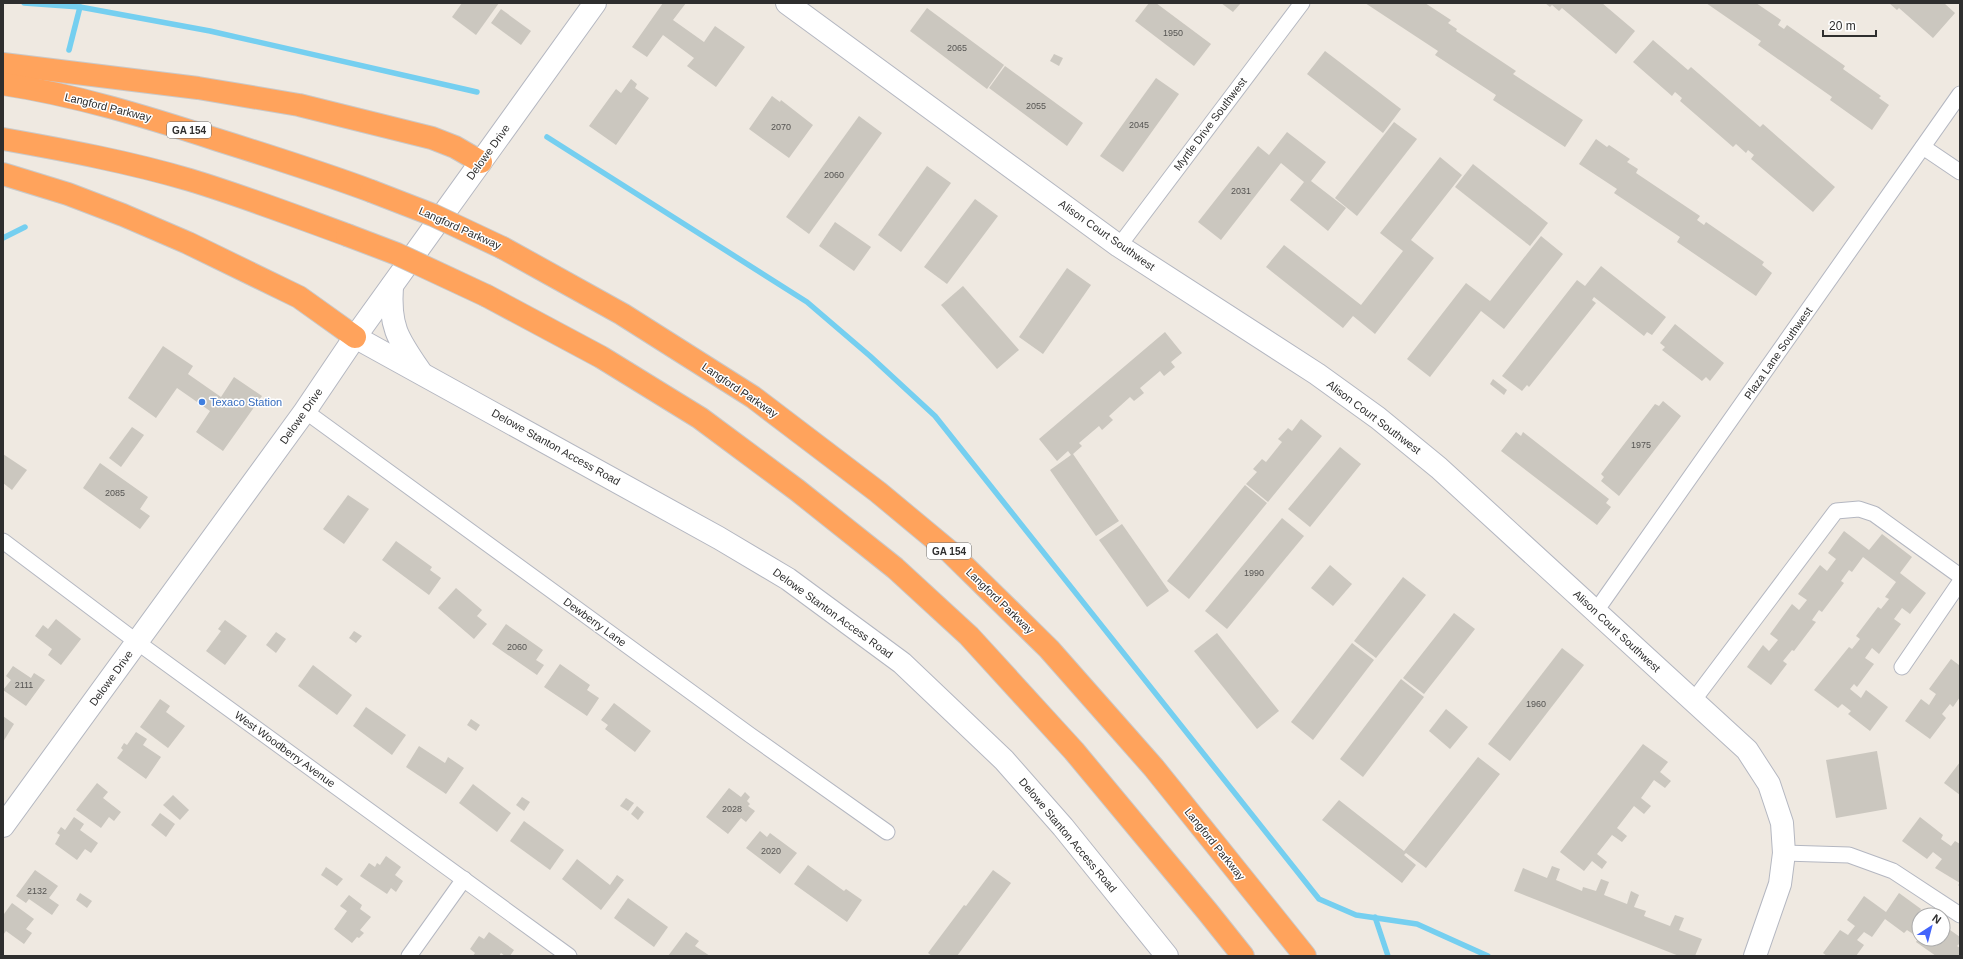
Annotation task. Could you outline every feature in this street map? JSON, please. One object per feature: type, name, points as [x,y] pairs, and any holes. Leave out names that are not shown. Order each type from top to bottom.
[{"type":"highway","points":[[3,64],[198,88],[299,105],[432,138],[455,147],[481,162]]},
{"type":"highway","name":"Langford Parkway","points":[[3,84],[39,90],[152,118],[320,172],[371,190],[433,215],[503,248],[622,314],[753,397],[878,492],[949,551],[1049,649],[1154,768],[1305,956]]},
{"type":"highway","points":[[3,139],[127,164],[188,180],[252,200],[397,254],[487,296],[601,357],[700,418],[797,490],[895,568],[968,636],[1074,751],[1243,956]]},
{"type":"highway","points":[[3,174],[82,199],[188,243],[299,297],[355,337]]},
{"type":"street","name":"Delowe Drive","points":[[3,826],[305,411],[355,337],[595,3]]},
{"type":"street","name":"Alison Court Southwest","points":[[788,3],[1119,246],[1317,374],[1378,418],[1439,468],[1746,750],[1769,784],[1782,822],[1784,853],[1780,884],[1755,956]]},
{"type":"street","name":"Myrtle Drive Southwest","points":[[1119,246],[1302,3]]},
{"type":"street","name":"Plaza Lane Southwest","points":[[1596,611],[1960,94]]},
{"type":"street","points":[[1923,147],[1960,172]]},
{"type":"street","points":[[392,286],[392,321],[403,345],[422,374]]},
{"type":"street","name":"Delowe Stanton Access Road","points":[[355,337],[720,538],[788,579],[902,663],[1004,760],[1063,827],[1167,956]]},
{"type":"street","name":"Dewberry Lane","points":[[305,411],[750,735],[887,832]]},
{"type":"street","points":[[1693,701],[1836,511],[1859,509],[1874,514],[1960,576]]},
{"type":"street","name":"West Woodberry Avenue","points":[[3,541],[138,642],[569,956]]},
{"type":"street","points":[[1902,667],[1960,582]]},
{"type":"street","points":[[1784,853],[1849,855],[1892,871],[1960,915]]},
{"type":"street","points":[[409,956],[464,879]]},
{"type":"building","points":[[462,3],[499,3],[476,35],[452,17]]},
{"type":"building","points":[[663,3],[686,3],[673,20],[704,42],[715,26],[745,47],[716,87],[687,66],[694,58],[663,35],[647,57],[632,47]]},
{"type":"building","points":[[1149,3],[1156,3],[1211,44],[1194,66],[1135,21]]},
{"type":"building","points":[[1221,3],[1241,3],[1233,12]]},
{"type":"building","points":[[1365,3],[1425,3],[1451,20],[1448,23],[1457,29],[1456,31],[1516,71],[1513,74],[1583,120],[1565,147],[1493,100],[1496,95],[1435,55],[1438,51]]},
{"type":"building","points":[[1545,3],[1602,3],[1635,31],[1616,54],[1562,8],[1559,11],[1552,5],[1550,7]]},
{"type":"building","points":[[1706,3],[1756,3],[1781,20],[1778,25],[1784,29],[1787,25],[1845,66],[1843,69],[1881,96],[1879,98],[1889,105],[1872,130],[1830,100],[1832,97],[1758,45],[1761,41]]},
{"type":"building","points":[[1889,3],[1944,3],[1955,13],[1933,38],[1899,8],[1897,10]]},
{"type":"building","points":[[927,8],[1004,65],[987,89],[910,31]]},
{"type":"building","points":[[501,9],[531,31],[521,45],[491,23]]},
{"type":"building","points":[[1653,40],[1688,70],[1691,67],[1760,127],[1763,124],[1835,187],[1813,212],[1751,159],[1754,155],[1748,150],[1746,153],[1736,144],[1733,147],[1680,101],[1682,98],[1675,92],[1672,96],[1633,62]]},
{"type":"building","points":[[1325,51],[1401,109],[1383,133],[1307,74]]},
{"type":"building","points":[[1054,54],[1063,58],[1059,66],[1050,61]]},
{"type":"building","points":[[1005,66],[1083,123],[1067,146],[989,88]]},
{"type":"building","points":[[1156,78],[1179,94],[1123,172],[1100,156]]},
{"type":"building","points":[[631,79],[637,84],[635,88],[649,98],[616,145],[589,126],[616,89],[621,93]]},
{"type":"building","points":[[772,96],[780,102],[781,100],[813,125],[789,158],[749,129]]},
{"type":"building","points":[[859,116],[882,133],[809,234],[786,217]]},
{"type":"building","points":[[1394,122],[1417,139],[1357,216],[1335,198]]},
{"type":"building","points":[[1287,132],[1326,162],[1311,181],[1346,208],[1328,231],[1290,200],[1304,182],[1281,163],[1221,240],[1198,222],[1258,146],[1269,155]]},
{"type":"building","points":[[1596,139],[1607,147],[1609,145],[1630,159],[1627,162],[1638,169],[1636,173],[1700,216],[1697,220],[1704,225],[1706,222],[1764,262],[1762,265],[1772,273],[1756,296],[1677,242],[1680,237],[1614,193],[1617,189],[1579,164]]},
{"type":"building","points":[[1440,157],[1462,175],[1411,240],[1434,258],[1375,334],[1353,316],[1343,328],[1266,267],[1284,245],[1361,305],[1403,251],[1380,233]]},
{"type":"building","points":[[1473,164],[1548,223],[1530,246],[1455,187]]},
{"type":"building","points":[[927,166],[951,183],[901,252],[878,235]]},
{"type":"building","points":[[975,199],[998,216],[947,284],[924,267]]},
{"type":"building","points":[[835,222],[871,247],[854,271],[819,246]]},
{"type":"building","points":[[1541,236],[1563,254],[1504,329],[1481,311],[1430,377],[1407,359],[1466,283],[1490,301]]},
{"type":"building","points":[[1601,266],[1666,317],[1652,335],[1647,332],[1644,336],[1594,297],[1592,300],[1596,303],[1529,387],[1527,385],[1522,391],[1502,376],[1577,280],[1585,286]]},
{"type":"building","points":[[1067,268],[1091,285],[1043,354],[1019,337]]},
{"type":"building","points":[[963,286],[1019,350],[997,369],[941,305]]},
{"type":"building","points":[[1675,324],[1724,363],[1710,381],[1706,377],[1702,381],[1662,350],[1665,347],[1660,343]]},
{"type":"building","points":[[1165,332],[1182,353],[1171,362],[1175,367],[1164,376],[1160,371],[1140,388],[1144,393],[1134,401],[1130,397],[1109,416],[1113,420],[1102,430],[1099,426],[1079,443],[1082,446],[1073,454],[1119,521],[1096,536],[1050,470],[1071,455],[1068,451],[1057,461],[1039,439]]},
{"type":"building","points":[[163,346],[193,366],[188,374],[221,397],[234,377],[262,396],[223,451],[196,432],[210,411],[177,388],[156,418],[128,398]]},
{"type":"building","points":[[1493,379],[1507,390],[1504,395],[1490,384]]},
{"type":"building","points":[[1663,401],[1681,416],[1619,496],[1601,481],[1604,477],[1601,474],[1655,404],[1659,406]]},
{"type":"building","points":[[1301,419],[1322,436],[1268,502],[1246,484],[1257,472],[1253,469],[1262,459],[1266,462],[1282,442],[1278,439],[1288,428],[1292,431]]},
{"type":"building","points":[[132,427],[144,435],[121,467],[109,458]]},
{"type":"building","points":[[1516,432],[1521,436],[1523,432],[1609,499],[1606,503],[1611,507],[1597,525],[1501,451]]},
{"type":"building","points":[[1340,447],[1361,464],[1310,527],[1288,509]]},
{"type":"building","points":[[3,454],[27,470],[12,490],[3,483]]},
{"type":"building","points":[[100,463],[148,497],[140,509],[150,516],[140,529],[83,488]]},
{"type":"building","points":[[1245,485],[1267,503],[1189,599],[1167,581]]},
{"type":"building","points":[[348,495],[369,509],[344,544],[323,529]]},
{"type":"building","points":[[1282,518],[1304,536],[1227,629],[1205,611]]},
{"type":"building","points":[[1122,524],[1169,591],[1147,607],[1099,540]]},
{"type":"building","points":[[1844,531],[1869,550],[1882,534],[1912,557],[1900,573],[1926,593],[1910,614],[1902,608],[1894,619],[1901,624],[1879,654],[1872,648],[1865,658],[1874,664],[1857,687],[1854,684],[1850,689],[1861,698],[1866,690],[1888,707],[1870,731],[1848,714],[1851,711],[1842,704],[1838,708],[1814,690],[1849,647],[1852,649],[1860,639],[1856,636],[1878,607],[1881,609],[1889,599],[1885,597],[1896,582],[1863,557],[1852,572],[1849,570],[1841,581],[1844,583],[1822,612],[1819,610],[1812,620],[1816,622],[1794,651],[1792,650],[1783,661],[1787,664],[1771,685],[1747,667],[1763,645],[1769,651],[1778,640],[1770,634],[1792,604],[1799,610],[1807,600],[1798,594],[1820,565],[1827,571],[1836,559],[1828,553]]},
{"type":"building","points":[[396,541],[432,567],[430,570],[441,578],[429,595],[382,560]]},
{"type":"building","points":[[1330,565],[1352,584],[1333,606],[1311,588]]},
{"type":"building","points":[[1403,577],[1426,595],[1376,658],[1354,641]]},
{"type":"building","points":[[456,588],[482,610],[477,616],[487,624],[474,639],[438,608]]},
{"type":"building","points":[[1454,613],[1475,629],[1424,694],[1403,678]]},
{"type":"building","points":[[56,619],[81,639],[61,665],[48,655],[52,649],[35,636],[43,625],[48,629]]},
{"type":"building","points":[[225,620],[247,636],[225,665],[206,651],[221,631],[218,629]]},
{"type":"building","points":[[506,624],[543,650],[536,660],[544,665],[537,675],[492,644]]},
{"type":"building","points":[[354,631],[362,636],[356,643],[349,638]]},
{"type":"building","points":[[276,632],[286,639],[276,653],[266,645]]},
{"type":"building","points":[[1217,633],[1279,711],[1257,729],[1194,651]]},
{"type":"building","points":[[1352,643],[1374,660],[1313,740],[1291,722]]},
{"type":"building","points":[[1562,648],[1584,665],[1510,761],[1488,744]]},
{"type":"building","points":[[1951,659],[1959,665],[1960,663],[1960,697],[1953,707],[1950,704],[1942,714],[1946,718],[1930,739],[1905,721],[1921,699],[1929,705],[1936,694],[1929,689]]},
{"type":"building","points":[[560,664],[590,685],[587,690],[599,698],[587,716],[544,687]]},
{"type":"building","points":[[313,665],[352,695],[337,715],[298,686]]},
{"type":"building","points":[[13,666],[31,678],[34,673],[45,680],[26,706],[3,690],[11,680],[6,676]]},
{"type":"building","points":[[1401,679],[1424,697],[1363,777],[1340,759]]},
{"type":"building","points":[[160,699],[170,706],[166,712],[185,726],[168,748],[140,727]]},
{"type":"building","points":[[614,703],[651,731],[635,752],[605,729],[608,725],[601,720]]},
{"type":"building","points":[[366,707],[406,735],[392,755],[353,726]]},
{"type":"building","points":[[1446,709],[1468,727],[1450,749],[1429,731]]},
{"type":"building","points":[[3,716],[14,724],[3,742]]},
{"type":"building","points":[[471,719],[480,725],[476,731],[467,725]]},
{"type":"building","points":[[136,732],[147,739],[143,745],[161,757],[146,779],[117,758],[123,750],[121,748],[124,743],[127,745]]},
{"type":"building","points":[[1643,744],[1668,762],[1660,772],[1671,781],[1665,788],[1654,780],[1641,798],[1651,806],[1644,814],[1634,806],[1617,828],[1627,836],[1622,842],[1612,835],[1597,854],[1607,862],[1602,869],[1592,861],[1584,871],[1560,852]]},
{"type":"building","points":[[419,746],[445,763],[448,757],[464,768],[446,794],[406,767]]},
{"type":"building","points":[[1877,751],[1887,809],[1836,818],[1826,760]]},
{"type":"building","points":[[1478,757],[1500,774],[1426,868],[1406,853],[1404,855],[1416,865],[1402,883],[1322,820],[1339,800],[1404,851]]},
{"type":"building","points":[[1960,762],[1960,795],[1944,783]]},
{"type":"building","points":[[97,783],[108,792],[103,798],[121,812],[114,821],[109,817],[101,828],[76,810]]},
{"type":"building","points":[[473,784],[511,813],[497,832],[459,803]]},
{"type":"building","points":[[729,788],[741,797],[745,792],[750,797],[747,801],[750,804],[748,806],[755,811],[746,822],[741,818],[728,834],[706,817]]},
{"type":"building","points":[[173,795],[189,810],[180,820],[163,805]]},
{"type":"building","points":[[522,797],[530,802],[524,811],[516,805]]},
{"type":"building","points":[[626,798],[634,803],[628,811],[620,806]]},
{"type":"building","points":[[637,806],[644,812],[638,820],[631,814]]},
{"type":"building","points":[[160,813],[175,824],[166,837],[151,825]]},
{"type":"building","points":[[74,817],[84,824],[80,830],[98,843],[91,853],[85,849],[77,860],[55,844],[60,835],[57,833],[61,827],[65,830]]},
{"type":"building","points":[[1920,817],[1943,835],[1941,839],[1951,846],[1955,841],[1960,844],[1960,883],[1935,868],[1942,859],[1933,852],[1927,859],[1902,841]]},
{"type":"building","points":[[524,821],[564,850],[550,870],[510,841]]},
{"type":"building","points":[[760,831],[767,837],[770,833],[797,853],[780,874],[746,848]]},
{"type":"building","points":[[386,856],[401,867],[395,875],[403,881],[396,892],[391,888],[387,894],[360,876],[369,863],[375,867],[377,863],[380,865]]},
{"type":"building","points":[[577,859],[610,885],[617,875],[624,880],[601,910],[562,879]]},
{"type":"building","points":[[808,865],[844,891],[846,889],[862,900],[847,922],[794,884]]},
{"type":"building","points":[[1552,866],[1560,869],[1556,880],[1582,891],[1583,887],[1596,891],[1601,879],[1609,882],[1604,895],[1627,904],[1631,891],[1639,895],[1634,907],[1646,911],[1644,916],[1670,926],[1675,915],[1684,918],[1679,930],[1702,939],[1695,956],[1679,956],[1514,891],[1523,868],[1547,878]]},
{"type":"building","points":[[326,867],[343,879],[337,886],[321,875]]},
{"type":"building","points":[[35,870],[58,886],[49,898],[59,905],[52,915],[29,899],[26,903],[16,896]]},
{"type":"building","points":[[993,870],[1011,883],[957,956],[932,956],[928,953],[964,905],[966,906]]},
{"type":"building","points":[[80,893],[92,901],[87,908],[76,900]]},
{"type":"building","points":[[1899,893],[1918,907],[1911,907],[1911,933],[1907,930],[1904,933],[1885,919],[1872,937],[1864,932],[1857,940],[1864,945],[1856,956],[1827,956],[1823,953],[1840,930],[1848,935],[1855,926],[1847,920],[1864,896],[1886,912]]},
{"type":"building","points":[[349,895],[362,905],[360,909],[371,917],[360,930],[364,933],[359,938],[357,937],[352,943],[334,929],[347,911],[340,906]]},
{"type":"building","points":[[628,898],[668,927],[654,947],[614,918]]},
{"type":"building","points":[[12,903],[34,919],[26,929],[32,933],[24,944],[6,931],[3,935],[3,913],[4,914]]},
{"type":"building","points":[[1951,931],[1960,937],[1960,943],[1957,946],[1960,948],[1960,956],[1936,956],[1923,947],[1951,947]]},
{"type":"building","points":[[489,932],[514,950],[510,956],[505,956],[501,953],[499,956],[473,956],[475,953],[470,949],[479,936],[484,939]]},
{"type":"building","points":[[686,932],[699,941],[695,946],[710,956],[668,956]]},
{"type":"waterway","points":[[24,3],[80,7],[210,31],[477,92]]},
{"type":"waterway","points":[[69,50],[80,7]]},
{"type":"waterway","points":[[547,137],[807,302],[870,356],[935,416],[1319,899],[1356,915],[1417,924],[1488,956]]},
{"type":"waterway","points":[[3,238],[25,227]]},
{"type":"waterway","points":[[1375,917],[1388,956]]},
{"type":"place","name":"Texaco Station","points":[[202,402]]}]
